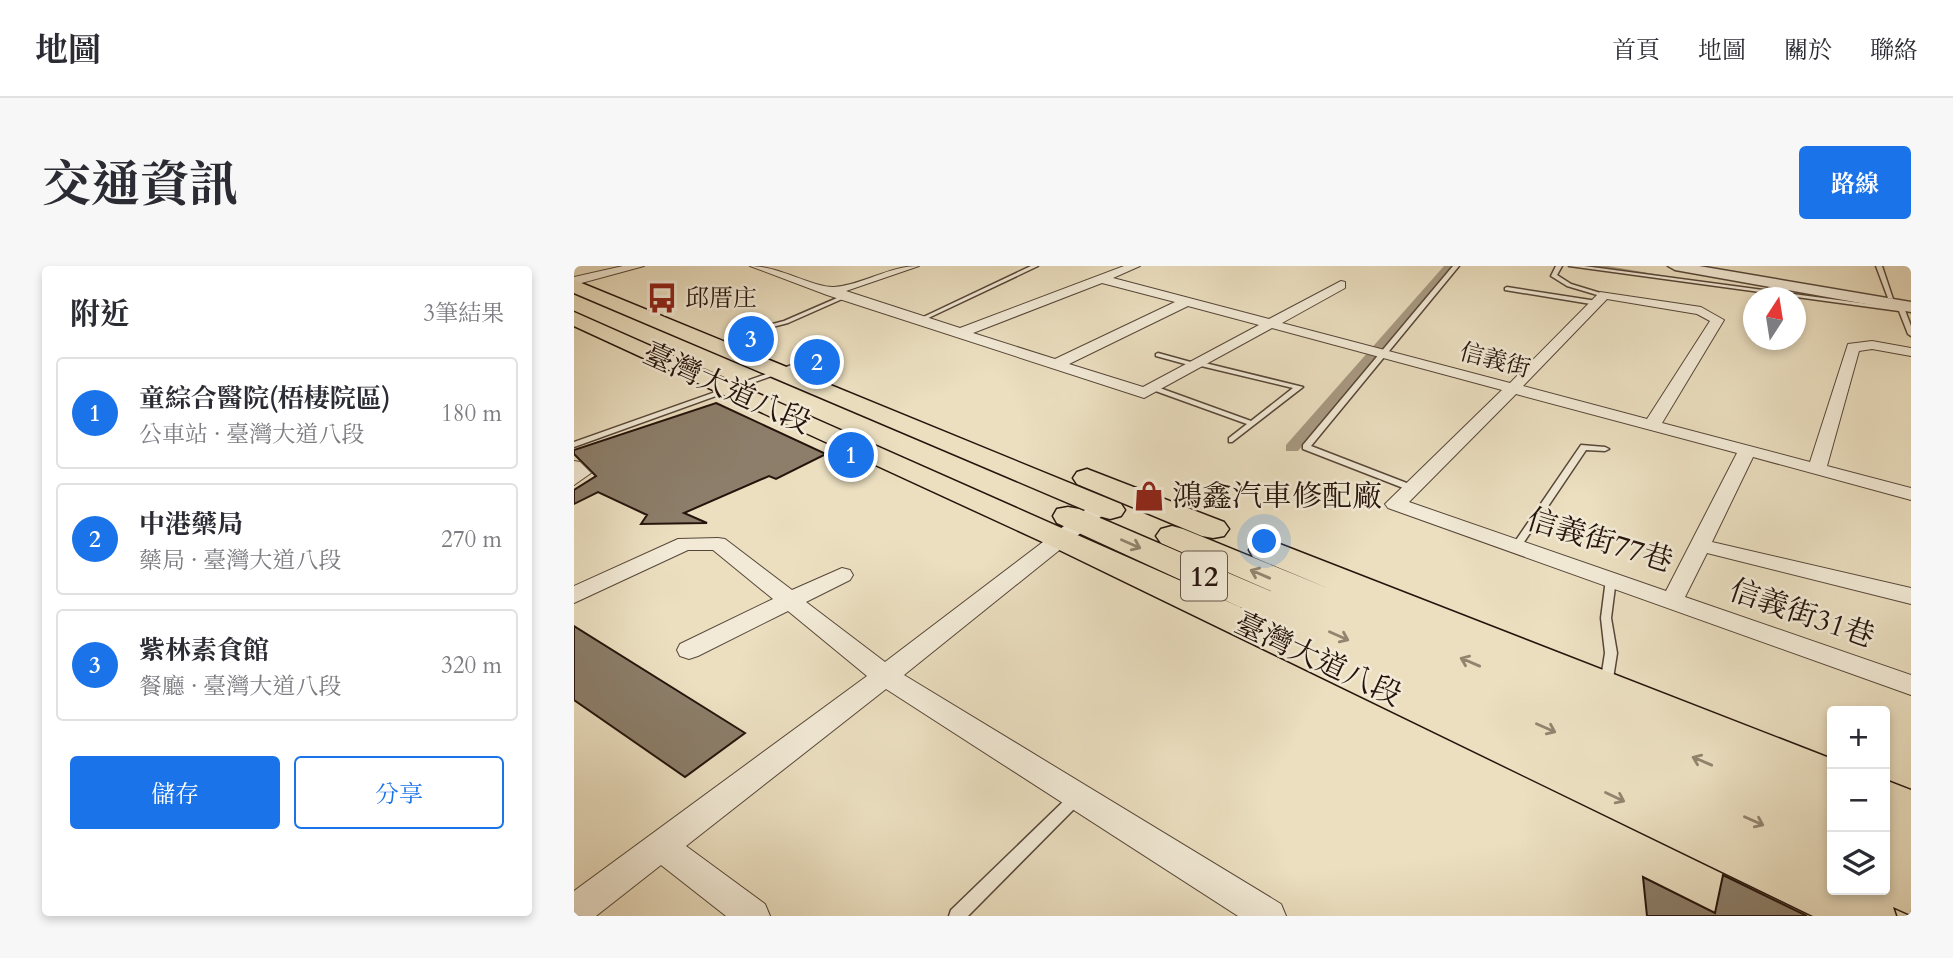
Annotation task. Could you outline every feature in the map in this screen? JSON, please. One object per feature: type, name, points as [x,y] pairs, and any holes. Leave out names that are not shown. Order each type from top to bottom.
[{"type":"main road","name":"臺灣大道八段","points":[[576,297],[734,335],[766,376],[1091,515],[1827,853]]},
{"type":"main road","name":"臺灣大道八段","points":[[576,297],[1091,515],[1827,814]]},
{"type":"main road","name":"臺灣大道八段","points":[[1091,515],[1605,688],[1827,777]]},
{"type":"main road","name":"臺灣大道八段","points":[[1091,515],[1870,916]]},
{"type":"main road","points":[[1890,802],[1911,811]]},
{"type":"main road","points":[[1890,840],[1911,849]]},
{"type":"main road","points":[[1890,880],[1911,890]]},
{"type":"street","points":[[576,297],[638,266]]},
{"type":"street","points":[[756,266],[1144,393],[1340,285]]},
{"type":"street","points":[[831,292],[913,266]]},
{"type":"street","points":[[960,333],[1134,266]]},
{"type":"street","points":[[1675,266],[1903,304]]},
{"type":"street","points":[[1706,266],[1903,304]]},
{"type":"street","name":"信義街","points":[[1102,279],[1911,494]]},
{"type":"street","points":[[1414,489],[1600,299],[1701,311],[1717,320],[1652,425]]},
{"type":"street","points":[[1054,365],[1185,302]]},
{"type":"street","points":[[1817,468],[1853,347],[1872,345],[1911,352]]},
{"type":"street","name":"信義街77巷","points":[[1414,489],[1395,504],[1672,601],[1747,451]]},
{"type":"street","points":[[574,466],[582,473],[574,479]]},
{"type":"street","points":[[574,912],[885,676],[1091,515]]},
{"type":"street","points":[[574,594],[685,544],[718,544],[885,676],[1269,916]]},
{"type":"street","points":[[1699,545],[1911,596]]},
{"type":"street","points":[[689,650],[842,575]]},
{"type":"street","name":"信義街31巷","points":[[1672,601],[1911,685]]},
{"type":"street","points":[[661,846],[753,916]]},
{"type":"lane","points":[[920,320],[1035,266]]},
{"type":"lane","points":[[1414,489],[1306,447],[1456,266]]},
{"type":"lane","points":[[1559,266],[1555,275],[1600,299]]},
{"type":"lane","points":[[1572,266],[1903,304]]},
{"type":"lane","points":[[1879,266],[1903,304],[1911,334]]},
{"type":"lane","points":[[1507,289],[1600,299]]},
{"type":"lane","points":[[734,335],[786,322],[846,296]]},
{"type":"lane","points":[[1158,355],[1298,387],[1232,440]]},
{"type":"lane","points":[[574,445],[766,376]]},
{"type":"lane","points":[[1154,389],[1250,423]]},
{"type":"lane","points":[[1517,546],[1584,447],[1605,449]]},
{"type":"lane","points":[[1605,688],[1611,653],[1606,618],[1611,579]]},
{"type":"lane","points":[[957,916],[1078,796]]},
{"type":"building","points":[[716,403],[826,454],[776,479],[769,476],[684,513],[707,523],[641,524],[647,515],[598,492],[574,504],[574,490],[596,476],[574,454],[574,450]]},
{"type":"building","points":[[574,626],[745,733],[685,777],[574,700]]},
{"type":"building","points":[[1723,875],[1807,916],[1647,916],[1643,877],[1715,913]]},
{"type":"waterway","points":[[1292,448],[1450,266]]},
{"type":"waterway","points":[[1585,266],[1672,278]]},
{"type":"place","name":"邱厝庄","points":[[662,298]]},
{"type":"place","name":"紫林素食館","points":[[751,339]]},
{"type":"place","name":"中港藥局","points":[[817,362]]},
{"type":"place","name":"童綜合醫院(梧棲院區)","points":[[851,455]]},
{"type":"place","name":"鴻鑫汽車修配廠","points":[[1149,496]]}]
